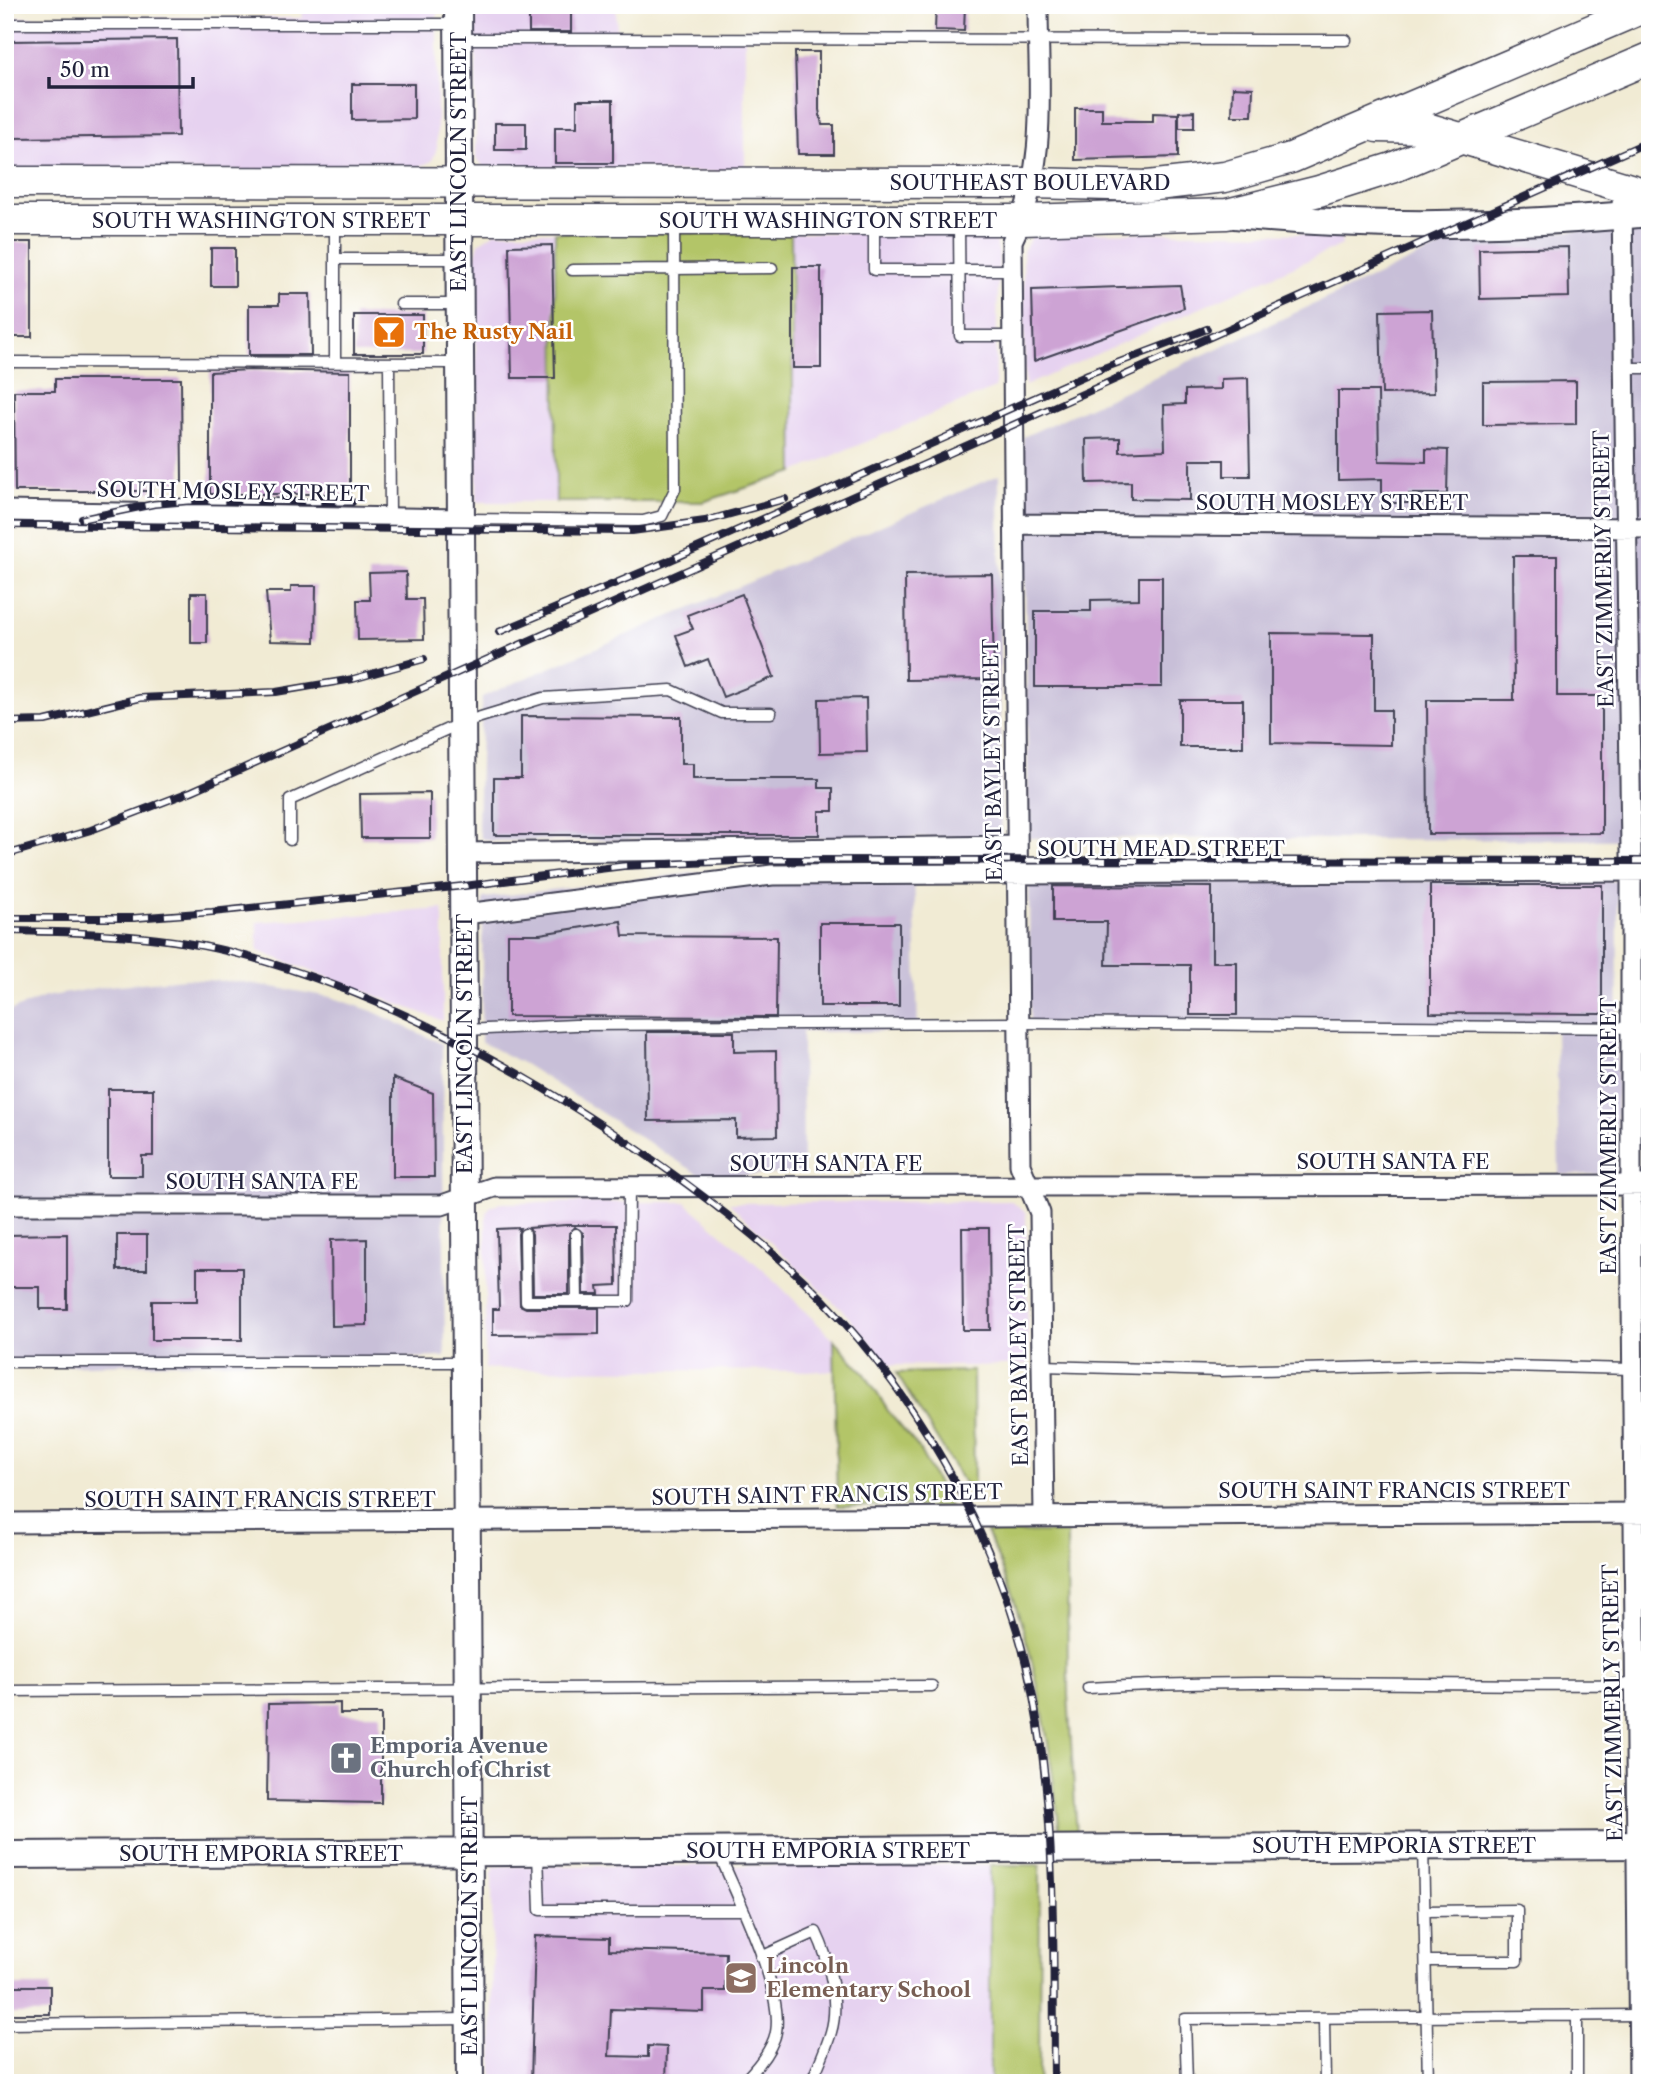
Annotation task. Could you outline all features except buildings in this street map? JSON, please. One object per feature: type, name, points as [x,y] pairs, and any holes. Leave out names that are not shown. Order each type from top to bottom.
[{"type":"main road","name":"SOUTHEAST BOULEVARD","points":[[460,183],[1032,183],[1148,186],[1225,177],[1291,159],[1650,5]]},
{"type":"main road","points":[[1227,214],[1319,191],[1465,139],[1650,58]]},
{"type":"main road","points":[[1365,127],[1403,125],[1465,139],[1622,202],[1650,195]]},
{"type":"main road","name":"SOUTH WASHINGTON STREET","points":[[5,182],[460,183]]},
{"type":"main road","name":"SOUTH WASHINGTON STREET","points":[[5,220],[959,221],[1227,214]]},
{"type":"street","name":"EAST BAYLEY STREET","points":[[1038,5],[1039,157],[1022,220],[1012,241],[1012,336],[1020,1165],[1040,1213],[1044,1515]]},
{"type":"street","name":"EAST LINCOLN STREET","points":[[458,23],[462,853],[466,1030],[470,2083]]},
{"type":"street","name":"SOUTH WASHINGTON STREET","points":[[1227,214],[1280,220],[1463,225],[1622,202],[1650,213]]},
{"type":"street","name":"EAST ZIMMERLY STREET","points":[[1622,202],[1625,528],[1640,871],[1640,1185],[1633,1369],[1642,1513],[1644,1845],[1639,2083]]},
{"type":"street","name":"SOUTH MOSLEY STREET","points":[[5,510],[460,519]]},
{"type":"street","name":"SOUTH MOSLEY STREET","points":[[1014,524],[1650,528]]},
{"type":"street","name":"SOUTH MEAD STREET","points":[[462,853],[1017,846]]},
{"type":"street","name":"SOUTH MEAD STREET","points":[[465,915],[772,875],[1640,871]]},
{"type":"street","name":"SOUTH SANTA FE","points":[[5,1205],[442,1205],[494,1187],[1640,1185]]},
{"type":"street","name":"SOUTH SAINT FRANCIS STREET","points":[[5,1523],[1642,1513]]},
{"type":"street","name":"SOUTH EMPORIA STREET","points":[[5,1855],[1644,1845]]},
{"type":"lane","points":[[5,24],[458,23],[1038,39],[1346,40]]},
{"type":"lane","points":[[335,221],[335,362]]},
{"type":"lane","points":[[460,519],[642,521],[662,516],[674,489],[674,221]]},
{"type":"lane","points":[[874,221],[874,270],[1012,270]]},
{"type":"lane","points":[[959,221],[960,336],[1012,336]]},
{"type":"lane","points":[[335,259],[460,259]]},
{"type":"lane","points":[[572,270],[772,268]]},
{"type":"lane","points":[[401,304],[460,304]]},
{"type":"lane","points":[[5,362],[460,363]]},
{"type":"lane","points":[[389,363],[390,518]]},
{"type":"lane","points":[[1624,368],[1650,368]]},
{"type":"lane","points":[[290,840],[290,800],[461,723],[543,698],[671,690],[722,713],[771,713]]},
{"type":"lane","points":[[466,1030],[575,1025],[1018,1023],[1640,1028]]},
{"type":"lane","points":[[525,1234],[526,1301],[628,1301],[629,1186]]},
{"type":"lane","points":[[576,1234],[577,1301]]},
{"type":"lane","points":[[5,1363],[467,1362]]},
{"type":"lane","points":[[1042,1366],[1221,1371],[1457,1365],[1633,1369]]},
{"type":"lane","points":[[1088,1688],[1166,1684],[1349,1682],[1643,1684]]},
{"type":"lane","points":[[5,1691],[468,1686],[932,1686]]},
{"type":"lane","points":[[1423,1846],[1428,2083]]},
{"type":"lane","points":[[718,1851],[775,1992],[775,2037],[753,2072],[742,2083]]},
{"type":"lane","points":[[538,1853],[540,1910],[742,1910]]},
{"type":"lane","points":[[1425,1911],[1517,1910],[1517,1961],[1426,1961]]},
{"type":"lane","points":[[761,1957],[816,1932],[824,1948],[832,1979],[832,2029],[811,2083]]},
{"type":"lane","points":[[1187,2083],[1185,2019],[1577,2017],[1642,2025]]},
{"type":"lane","points":[[1577,2017],[1577,2083]]},
{"type":"lane","points":[[5,2024],[470,2019]]},
{"type":"lane","points":[[1324,2019],[1325,2083]]},
{"type":"shaded area","points":[[303,5],[437,5],[437,148],[432,161],[409,171],[5,172],[5,17],[302,18]]},
{"type":"shaded area","points":[[476,5],[616,5],[617,34],[745,33],[745,172],[499,173],[484,167],[476,158]]},
{"type":"shaded area","points":[[1650,226],[1650,840],[1029,838],[1023,437],[1459,238]]},
{"type":"shaded area","points":[[495,232],[555,232],[556,502],[477,502],[475,257],[479,243]]},
{"type":"shaded area","points":[[976,232],[989,236],[996,243],[999,254],[995,388],[794,472],[791,233]]},
{"type":"shaded area","points":[[1043,232],[1341,234],[1342,245],[1025,386],[1023,251],[1032,236]]},
{"type":"shaded area","points":[[999,475],[1001,834],[992,837],[490,841],[481,838],[478,826],[482,697]]},
{"type":"shaded area","points":[[914,868],[918,1031],[802,1032],[803,1173],[703,1177],[524,1064],[481,1042],[483,898],[727,869]]},
{"type":"shaded area","points":[[1029,881],[1618,881],[1617,1171],[1610,1174],[1559,1175],[1556,1031],[1030,1027]]},
{"type":"shaded area","points":[[1647,882],[1650,882],[1650,1034],[1644,1034]]},
{"type":"shaded area","points":[[443,909],[443,1021],[258,951],[257,922]]},
{"type":"shaded area","points":[[185,979],[242,982],[331,997],[372,1011],[442,1044],[445,1357],[5,1367],[5,1013],[45,997],[109,986]]},
{"type":"shaded area","points":[[1011,1201],[1026,1213],[1028,1364],[973,1366],[890,1365],[845,1313],[729,1203]]},
{"type":"shaded area","points":[[685,1202],[770,1276],[834,1340],[834,1371],[485,1369],[486,1214],[490,1207],[499,1203]]},
{"type":"shaded area","name":"Lincoln Elementary School","points":[[990,1865],[990,2083],[493,2083],[492,1874],[495,1866]]},
{"type":"green space","points":[[555,232],[791,233],[794,472],[703,502],[556,502]]},
{"type":"green space","points":[[834,1340],[865,1374],[890,1414],[918,1447],[950,1507],[837,1506]]},
{"type":"green space","points":[[973,1371],[974,1499],[896,1373]]},
{"type":"green space","points":[[986,1532],[1067,1533],[1068,1695],[1077,1836],[1060,1835],[1044,1718],[1027,1643],[1016,1606]]},
{"type":"green space","points":[[990,1865],[1040,1865],[1039,2083],[990,2083]]},
{"type":"railway","points":[[5,855],[91,830],[192,791],[1650,141]]},
{"type":"railway","points":[[499,632],[666,562],[1088,374],[1207,329]]},
{"type":"railway","points":[[5,525],[632,531],[705,521],[785,499]]},
{"type":"railway","points":[[82,519],[154,504],[189,501],[352,502]]},
{"type":"railway","points":[[5,722],[45,721],[140,698],[276,692],[353,679],[424,659]]},
{"type":"railway","points":[[5,918],[134,918],[464,886],[623,866],[759,860],[1650,861]]},
{"type":"railway","points":[[5,931],[154,938],[213,948],[288,969],[377,1002],[505,1066],[615,1134],[726,1214],[779,1258],[842,1320],[912,1410],[970,1511],[993,1563],[1027,1668],[1037,1719],[1049,1822],[1054,2083]]},
{"type":"place","name":"The Rusty Nail","points":[[389,332]]},
{"type":"place","name":"Emporia Avenue Church of Christ","points":[[346,1758]]},
{"type":"place","name":"Lincoln Elementary School","points":[[741,1978]]}]
